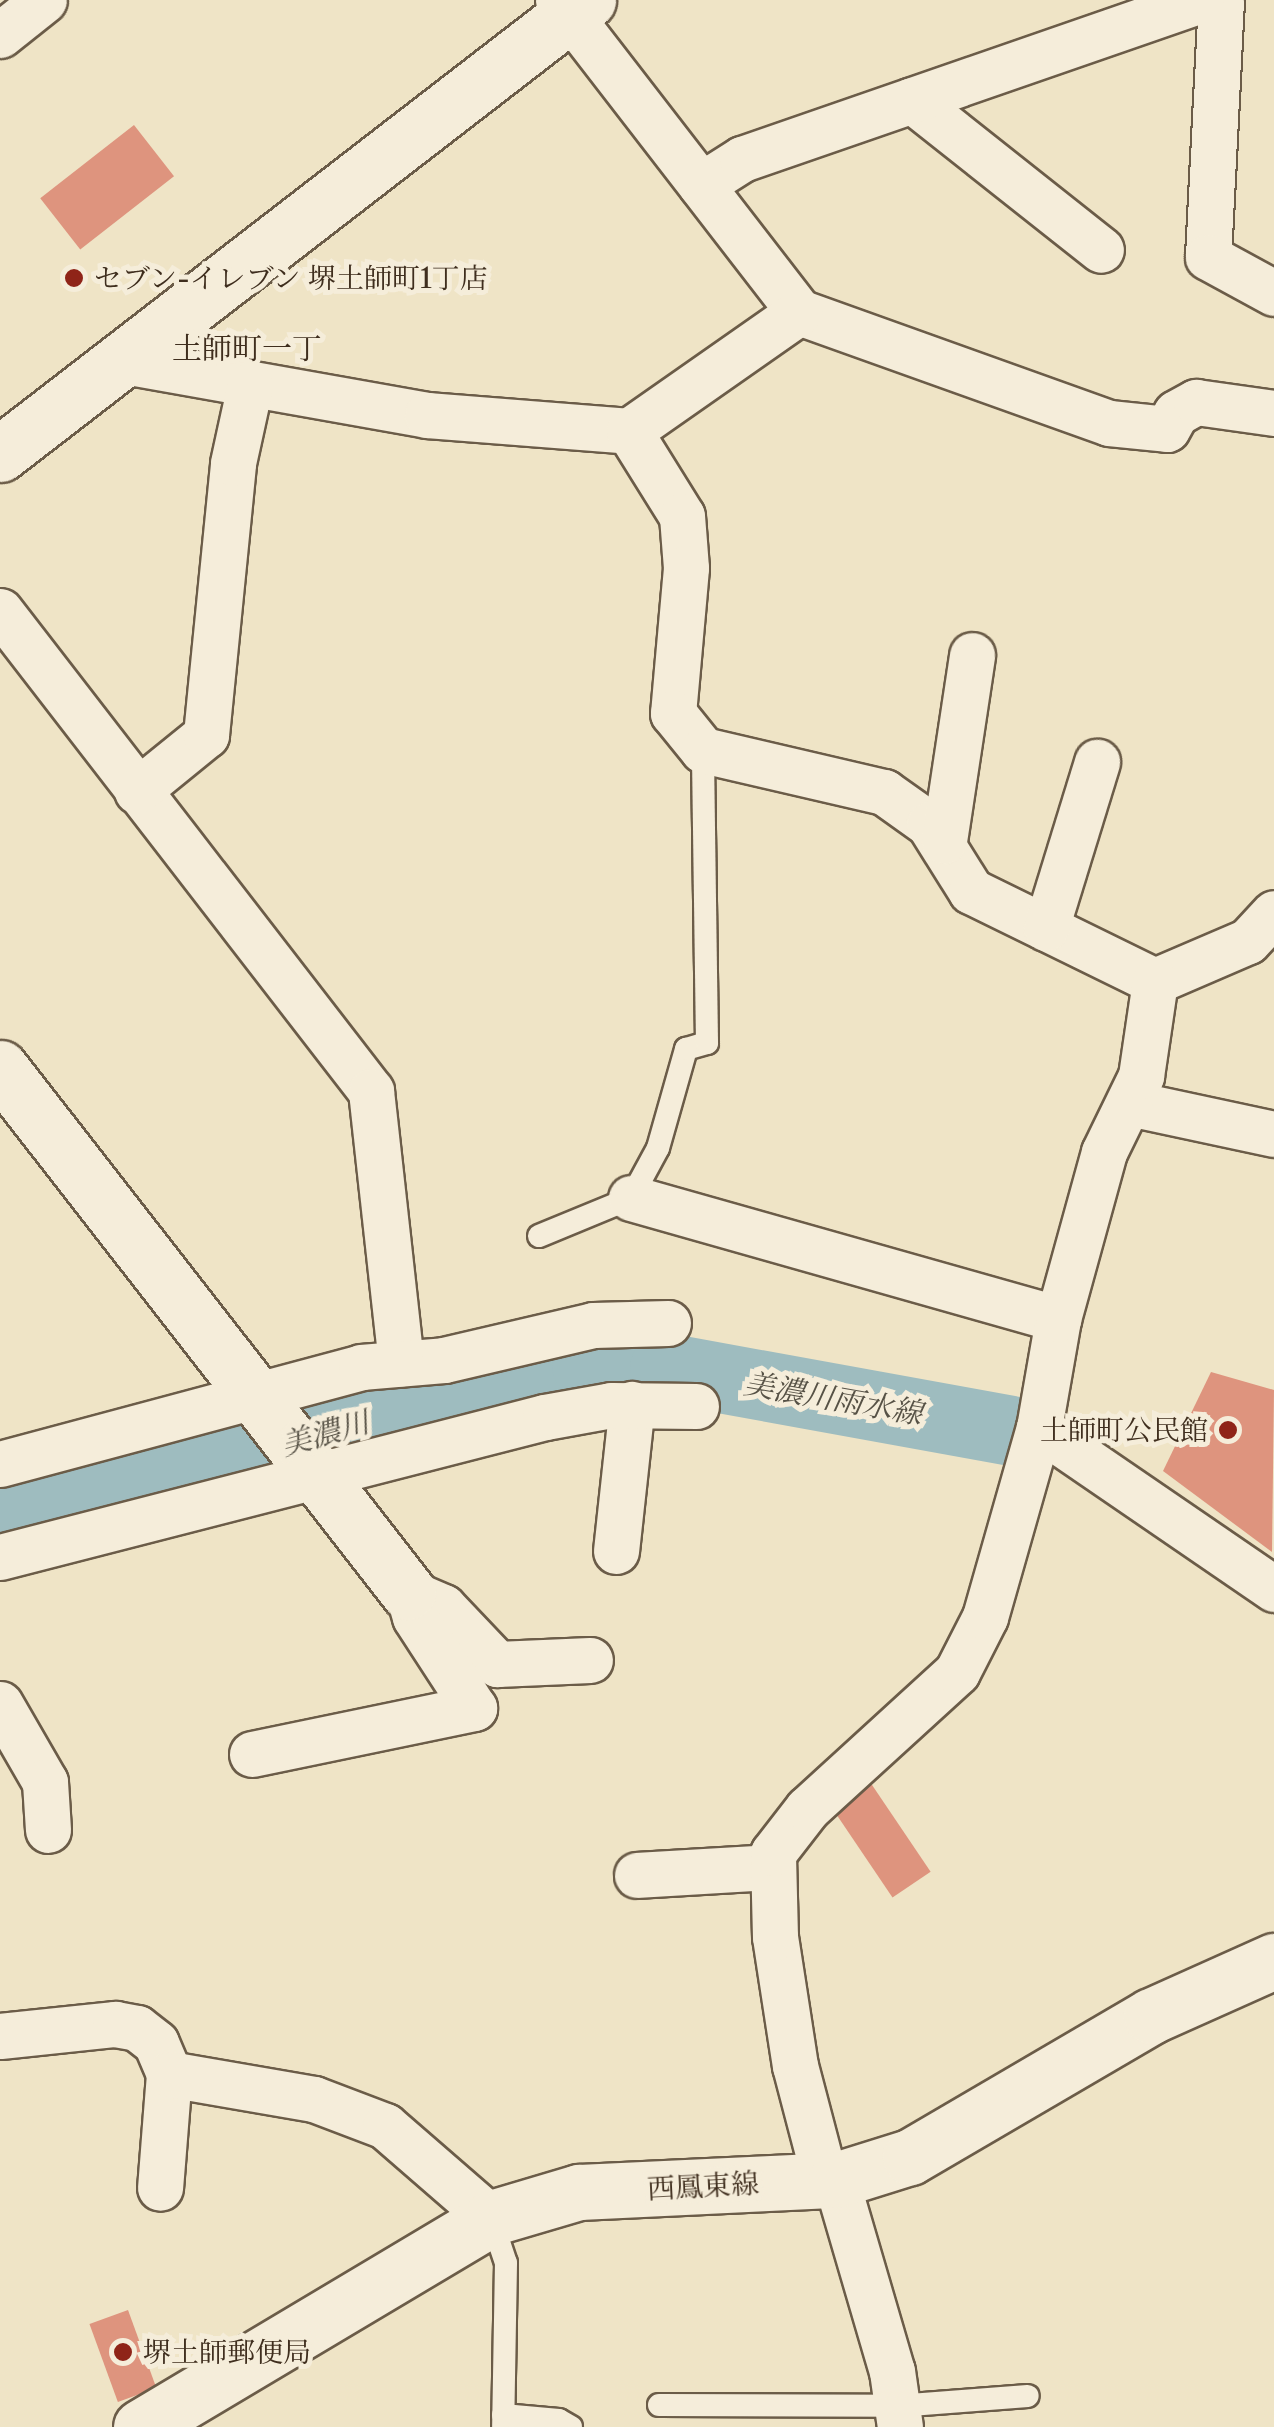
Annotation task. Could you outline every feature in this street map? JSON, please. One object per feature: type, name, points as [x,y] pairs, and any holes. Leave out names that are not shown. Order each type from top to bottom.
[{"type":"street","points":[[0,34],[44,0]]},
{"type":"street","points":[[701,185],[742,159],[1200,0]]},
{"type":"street","points":[[1221,0],[1208,257],[1274,292]]},
{"type":"street","points":[[0,454],[124,361],[571,5],[799,312],[1108,423],[1167,429],[1176,413],[1196,402],[1274,413]]},
{"type":"street","points":[[912,100],[1102,250]]},
{"type":"street","points":[[124,361],[427,415],[630,431],[799,312]]},
{"type":"street","points":[[138,790],[206,736],[234,463],[250,385]]},
{"type":"street","points":[[630,431],[682,516],[686,568],[674,713],[703,750],[884,792],[944,841],[971,892],[1155,981],[1248,941],[1274,912]]},
{"type":"street","points":[[0,610],[371,1092],[400,1363]]},
{"type":"street","points":[[944,841],[972,655]]},
{"type":"street","points":[[1046,928],[1096,762]]},
{"type":"street","points":[[898,2416],[795,2066],[775,1936],[772,1867],[776,1846],[808,1809],[968,1656],[986,1617],[1039,1428],[1058,1319],[1104,1152],[1141,1076],[1155,981]]},
{"type":"street","points":[[0,1068],[408,1592],[415,1617],[474,1708],[252,1754]]},
{"type":"street","points":[[1128,1102],[1274,1134]]},
{"type":"street","points":[[631,1198],[1058,1319]]},
{"type":"street","points":[[0,1557],[290,1440],[400,1363],[444,1360],[593,1325],[668,1323]]},
{"type":"street","points":[[616,1551],[632,1404]]},
{"type":"street","points":[[0,1464],[546,1416],[632,1404],[696,1406]]},
{"type":"street","points":[[1039,1428],[1274,1589]]},
{"type":"street","points":[[408,1592],[444,1607],[496,1664],[590,1660]]},
{"type":"street","points":[[0,1704],[45,1782],[48,1830]]},
{"type":"street","points":[[636,1875],[772,1867]]},
{"type":"street","name":"西鳳東線","points":[[141,2427],[490,2218],[579,2192],[831,2180],[910,2157],[1151,2016],[1274,1962]]},
{"type":"street","points":[[0,2036],[138,2028],[156,2043],[170,2074],[160,2188]]},
{"type":"street","points":[[170,2074],[314,2099],[385,2126],[490,2218]]},
{"type":"lane","points":[[539,1236],[631,1198],[658,1148],[686,1050],[706,1043],[703,750]]},
{"type":"lane","points":[[490,2218],[506,2263],[503,2421],[559,2420],[571,2427]]},
{"type":"lane","points":[[659,2405],[898,2416],[1028,2396]]},
{"type":"building","points":[[134,125],[174,176],[80,249],[40,198]]},
{"type":"building","name":"土師町公民館","points":[[1211,1372],[1274,1390],[1272,1552],[1163,1471]]},
{"type":"building","points":[[868,1779],[931,1872],[892,1898],[830,1805]]},
{"type":"building","points":[[128,2310],[156,2388],[118,2402],[89,2324]]},
{"type":"waterway","name":"美濃川","points":[[0,1518],[587,1365],[665,1368],[1016,1432]]},
{"type":"place","name":"セブン-イレブン 堺土師町1丁店","points":[[74,278]]},
{"type":"place","name":"土師町公民館","points":[[1228,1430]]},
{"type":"place","name":"堺土師郵便局","points":[[123,2352]]},
{"type":"district","name":"土師町一丁","points":[[247,349]]},
{"type":"water label","name":"美濃川雨水線","points":[[833,1399]]}]
